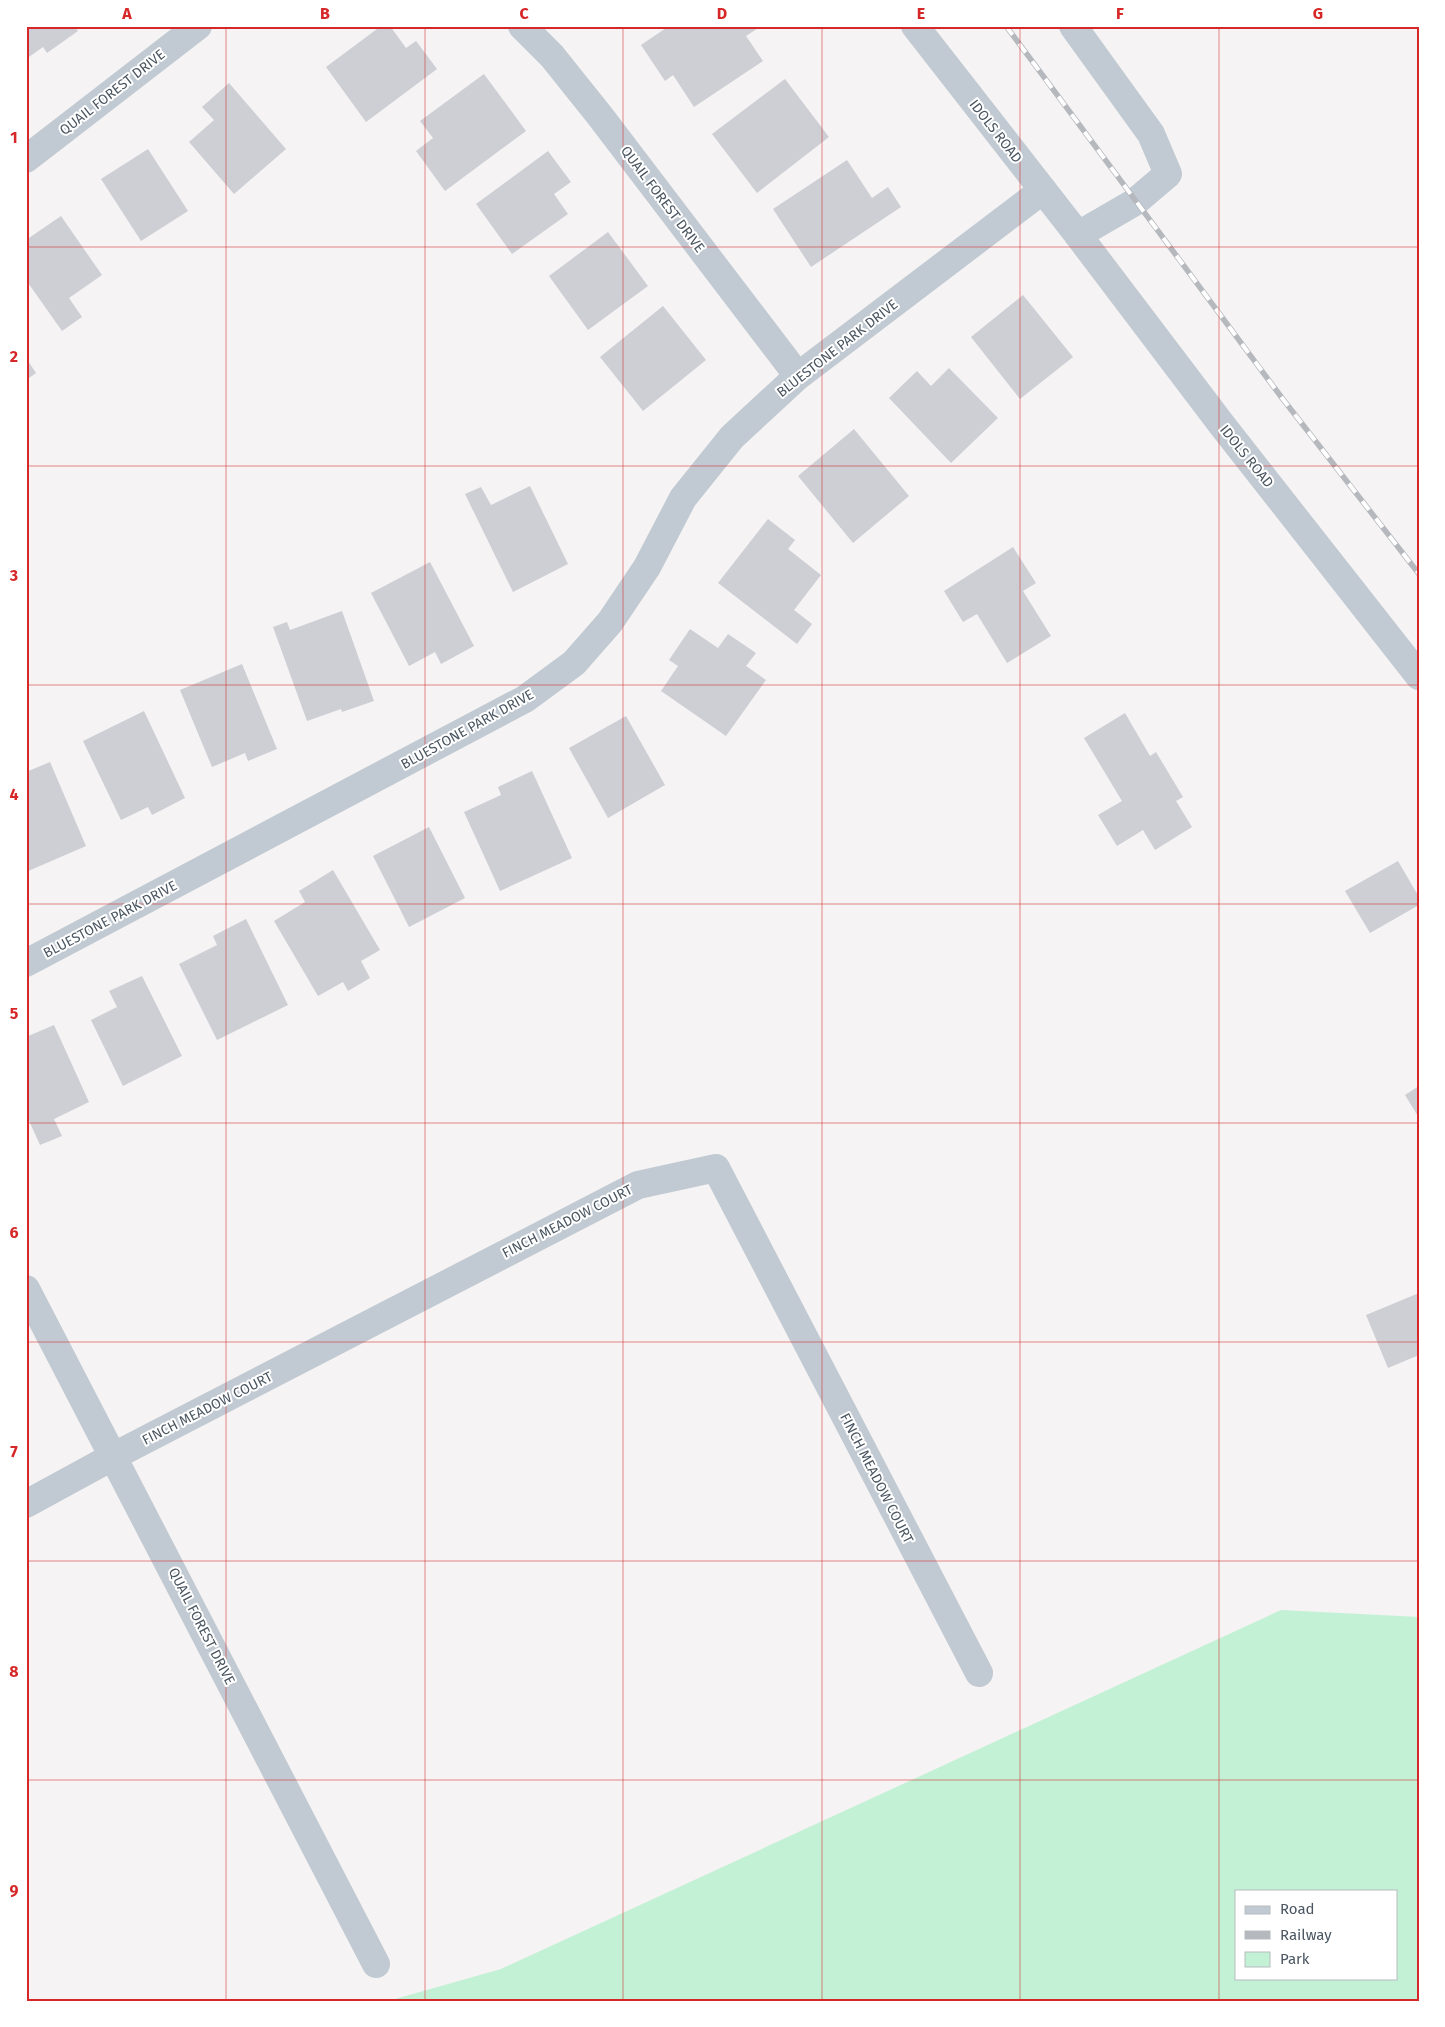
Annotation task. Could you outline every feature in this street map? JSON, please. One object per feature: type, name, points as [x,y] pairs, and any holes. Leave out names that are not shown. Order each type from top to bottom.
[{"type":"street","name":"QUAIL FOREST DRIVE","points":[[26,159],[198,26]]},
{"type":"street","name":"QUAIL FOREST DRIVE","points":[[522,26],[552,56],[600,116],[798,376]]},
{"type":"street","name":"IDOLS ROAD","points":[[915,26],[1419,676]]},
{"type":"street","points":[[1073,26],[1152,134],[1168,174],[1135,202],[1078,235]]},
{"type":"street","name":"BLUESTONE PARK DRIVE","points":[[26,963],[525,699],[574,663],[610,622],[647,567],[683,498],[732,437],[798,376],[1043,190]]},
{"type":"street","name":"FINCH MEADOW COURT","points":[[26,1504],[114,1456],[638,1185],[716,1168],[979,1673]]},
{"type":"street","name":"QUAIL FOREST DRIVE","points":[[26,1289],[376,1964]]},
{"type":"green space","points":[[1281,1610],[1419,1617],[1419,2001],[388,2001],[501,1969]]},
{"type":"building","points":[[26,26],[74,26],[78,31],[47,53],[43,47],[26,59]]},
{"type":"building","points":[[381,26],[390,26],[406,48],[416,41],[437,69],[366,122],[326,67]]},
{"type":"building","points":[[669,26],[761,26],[746,36],[763,61],[694,107],[673,75],[665,81],[641,45]]},
{"type":"building","points":[[484,74],[526,131],[445,191],[416,151],[433,138],[420,121]]},
{"type":"building","points":[[785,79],[829,137],[757,193],[712,134]]},
{"type":"building","points":[[229,83],[286,149],[234,194],[189,142],[214,120],[202,107]]},
{"type":"building","points":[[148,149],[188,211],[141,241],[101,179]]},
{"type":"building","points":[[548,151],[571,182],[554,194],[568,214],[512,254],[476,204]]},
{"type":"building","points":[[847,160],[872,198],[888,187],[901,207],[811,267],[773,209]]},
{"type":"building","points":[[61,216],[102,275],[69,298],[82,317],[62,331],[26,280],[26,240]]},
{"type":"building","points":[[608,232],[648,286],[588,330],[549,276]]},
{"type":"building","points":[[1023,295],[1073,357],[1020,399],[971,337]]},
{"type":"building","points":[[663,306],[706,360],[643,411],[600,357]]},
{"type":"building","points":[[26,358],[36,373],[26,380]]},
{"type":"building","points":[[949,368],[998,418],[951,463],[889,398],[917,371],[931,386]]},
{"type":"building","points":[[854,429],[909,496],[853,543],[798,476]]},
{"type":"building","points":[[530,486],[568,564],[513,592],[465,494],[481,487],[491,505]]},
{"type":"building","points":[[768,519],[795,540],[788,549],[821,575],[794,610],[812,624],[797,644],[718,583]]},
{"type":"building","points":[[1013,547],[1036,583],[1023,591],[1051,636],[1007,663],[977,614],[963,622],[944,591]]},
{"type":"building","points":[[430,562],[474,646],[441,664],[435,652],[409,666],[371,593]]},
{"type":"building","points":[[342,611],[374,701],[342,712],[341,709],[307,721],[273,627],[287,622],[290,630]]},
{"type":"building","points":[[690,629],[718,648],[728,634],[756,653],[746,666],[766,680],[726,736],[661,691],[678,666],[669,660]]},
{"type":"building","points":[[242,664],[277,749],[248,761],[245,753],[212,767],[180,690]]},
{"type":"building","points":[[144,711],[185,798],[152,815],[148,807],[121,820],[83,741]]},
{"type":"building","points":[[1125,713],[1150,756],[1156,752],[1183,797],[1176,801],[1192,827],[1155,850],[1143,830],[1117,846],[1098,815],[1122,801],[1084,738]]},
{"type":"building","points":[[626,716],[665,785],[608,818],[569,748]]},
{"type":"building","points":[[50,762],[86,846],[26,872],[26,772]]},
{"type":"building","points":[[532,771],[572,858],[500,891],[464,812],[501,795],[498,787]]},
{"type":"building","points":[[429,827],[465,898],[409,927],[373,856]]},
{"type":"building","points":[[1398,861],[1419,897],[1419,905],[1370,933],[1345,891]]},
{"type":"building","points":[[333,870],[380,950],[361,961],[370,978],[348,991],[343,982],[318,996],[274,921],[305,902],[299,891]]},
{"type":"building","points":[[246,919],[288,1005],[217,1040],[179,964],[217,945],[213,936]]},
{"type":"building","points":[[142,976],[182,1056],[123,1086],[91,1020],[117,1007],[109,991]]},
{"type":"building","points":[[54,1025],[89,1102],[54,1119],[62,1136],[40,1145],[26,1114],[26,1037]]},
{"type":"building","points":[[1419,1086],[1419,1118],[1405,1095]]},
{"type":"building","points":[[1419,1293],[1419,1355],[1388,1368],[1366,1315]]},
{"type":"railway","points":[[1006,26],[1282,398],[1419,574]]}]
